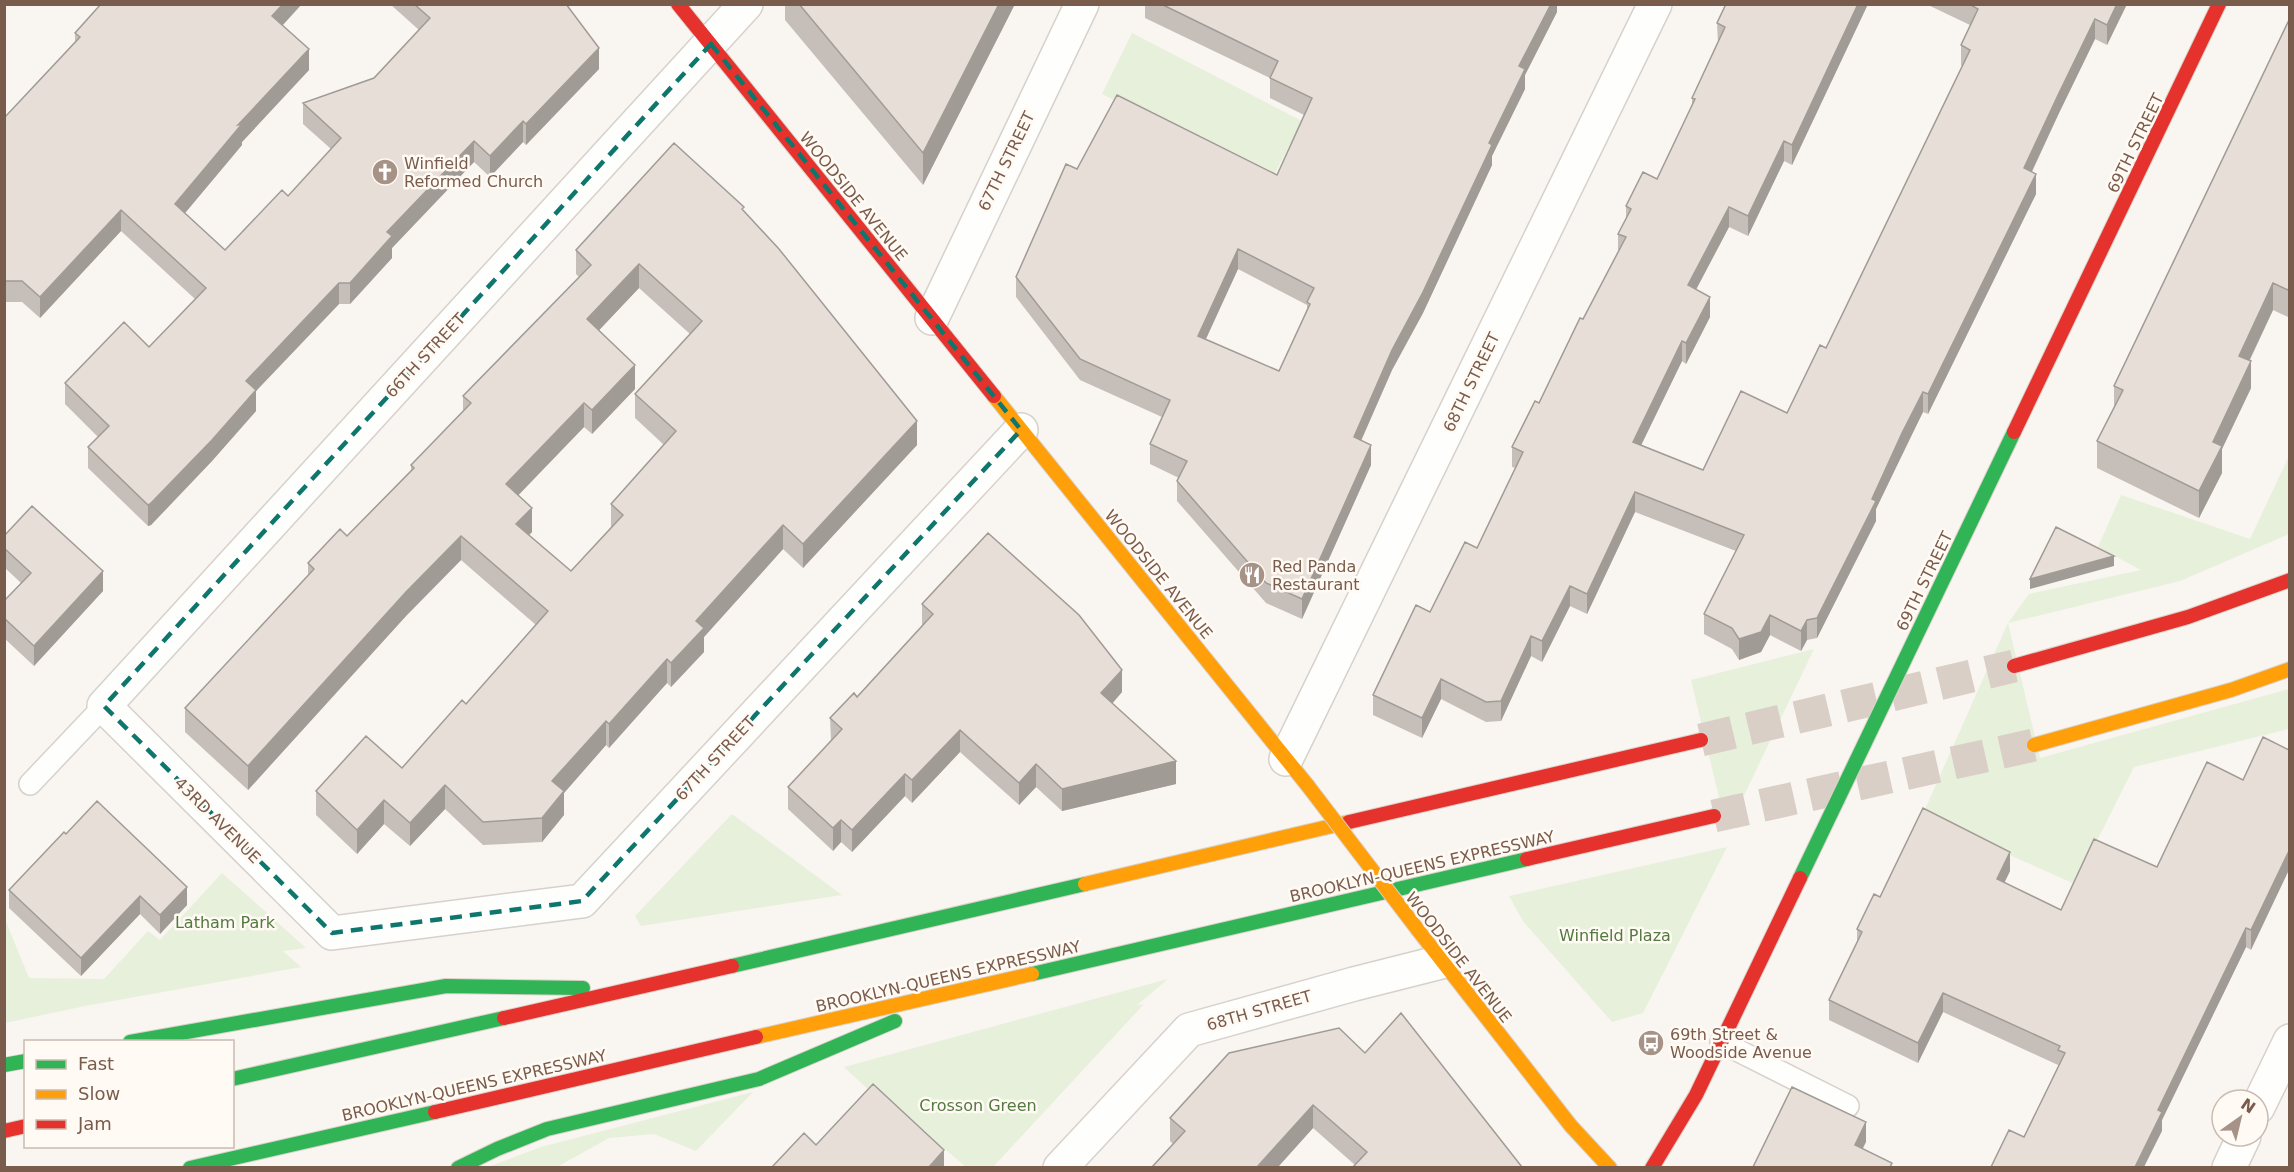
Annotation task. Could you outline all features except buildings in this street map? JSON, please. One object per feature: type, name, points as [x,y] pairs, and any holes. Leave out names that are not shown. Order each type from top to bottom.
[{"type":"main road","name":"WOODSIDE AVENUE","points":[[678,4],[1308,786],[1441,962],[1570,1126],[1610,1167]]},
{"type":"main road","name":"69TH STREET","points":[[1652,1167],[1696,1095],[2219,4]]},
{"type":"main road","points":[[2014,666],[2202,614],[2289,580]]},
{"type":"main road","points":[[2034,745],[2231,690],[2289,669]]},
{"type":"main road","points":[[234,1079],[635,989],[1701,740]]},
{"type":"main road","name":"BROOKLYN-QUEENS EXPRESSWAY","points":[[190,1167],[1713,816]]},
{"type":"main road","points":[[136,1040],[446,986],[635,989]]},
{"type":"main road","points":[[458,1167],[496,1149],[548,1129],[759,1079],[974,987]]},
{"type":"main road","points":[[4,1065],[24,1061]]},
{"type":"main road","points":[[4,1131],[24,1126]]},
{"type":"street","name":"66TH STREET","points":[[104,706],[746,4]]},
{"type":"street","name":"67TH STREET","points":[[932,318],[1082,4]]},
{"type":"street","name":"68TH STREET","points":[[1286,759],[1655,4]]},
{"type":"street","name":"67TH STREET","points":[[332,933],[582,901],[1021,430]]},
{"type":"street","name":"43RD AVENUE","points":[[104,706],[332,933]]},
{"type":"street","name":"68TH STREET","points":[[1060,1167],[1189,1030],[1441,962]]},
{"type":"street","points":[[2267,1088],[2289,1041]]},
{"type":"street","points":[[2229,1167],[2238,1148]]},
{"type":"lane","points":[[30,784],[104,706]]},
{"type":"lane","points":[[1721,1042],[1848,1106]]},
{"type":"highlighted area","points":[[711,44],[1021,430],[582,901],[332,933],[104,706]]},
{"type":"green space","points":[[1132,33],[1302,121],[1272,179],[1102,94]]},
{"type":"green space","points":[[2289,456],[2289,534],[2180,581],[2008,623],[2029,594],[2141,570],[2098,547],[2121,495],[2250,539]]},
{"type":"green space","points":[[2008,623],[2040,758],[2289,689],[2289,729],[2134,767],[2075,884],[1922,816]]},
{"type":"green space","points":[[1814,649],[1727,831],[1691,680]]},
{"type":"green space","points":[[732,814],[842,895],[641,926],[635,916]]},
{"type":"green space","name":"Winfield Plaza","points":[[1727,847],[1643,1013],[1612,1022],[1523,921],[1509,896]]},
{"type":"green space","name":"Latham Park","points":[[222,873],[306,948],[283,951],[301,967],[85,1006],[5,1023],[5,919],[29,978],[104,979],[148,931],[160,940]]},
{"type":"green space","name":"Crosson Green","points":[[1168,979],[1137,1005],[1144,1004],[993,1167],[966,1167],[945,1149],[939,1155],[844,1067]]},
{"type":"green space","points":[[753,1092],[696,1151],[654,1134],[609,1138],[557,1167],[486,1168],[541,1147]]},
{"type":"tunnel","points":[[1701,740],[2014,666]]},
{"type":"tunnel","points":[[1714,816],[2034,745]]},
{"type":"traffic: fast","points":[[1800,878],[2014,432]]},
{"type":"traffic: fast","points":[[1032,974],[1527,859]]},
{"type":"traffic: fast","points":[[732,966],[1085,884]]},
{"type":"traffic: fast","points":[[141,1040],[446,986],[583,988]]},
{"type":"traffic: fast","points":[[234,1079],[504,1018]]},
{"type":"traffic: fast","points":[[458,1168],[547,1129],[759,1079],[895,1021]]},
{"type":"traffic: fast","points":[[4,1065],[24,1061]]},
{"type":"traffic: fast","points":[[190,1168],[435,1112]]},
{"type":"traffic: slow","points":[[994,396],[1308,786]]},
{"type":"traffic: slow","points":[[2034,745],[2231,690],[2290,669]]},
{"type":"traffic: slow","points":[[1308,786],[1418,930]]},
{"type":"traffic: slow","points":[[1085,884],[1349,822]]},
{"type":"traffic: slow","points":[[1418,930],[1571,1126],[1610,1168]]},
{"type":"traffic: slow","points":[[756,1037],[1032,974]]},
{"type":"traffic: jam","points":[[678,4],[994,396]]},
{"type":"traffic: jam","points":[[2014,432],[2219,4]]},
{"type":"traffic: jam","points":[[2014,666],[2188,617],[2290,580]]},
{"type":"traffic: jam","points":[[1349,822],[1701,740]]},
{"type":"traffic: jam","points":[[1527,859],[1714,816]]},
{"type":"traffic: jam","points":[[1652,1168],[1696,1095],[1800,878]]},
{"type":"traffic: jam","points":[[504,1018],[732,966]]},
{"type":"traffic: jam","points":[[435,1112],[756,1037]]},
{"type":"traffic: jam","points":[[4,1131],[24,1126]]},
{"type":"place","name":"Winfield Reformed Church","points":[[385,172]]},
{"type":"place","name":"Red Panda Restaurant","points":[[1252,575]]},
{"type":"place","name":"69th Street & Woodside Avenue","points":[[1651,1043]]}]
